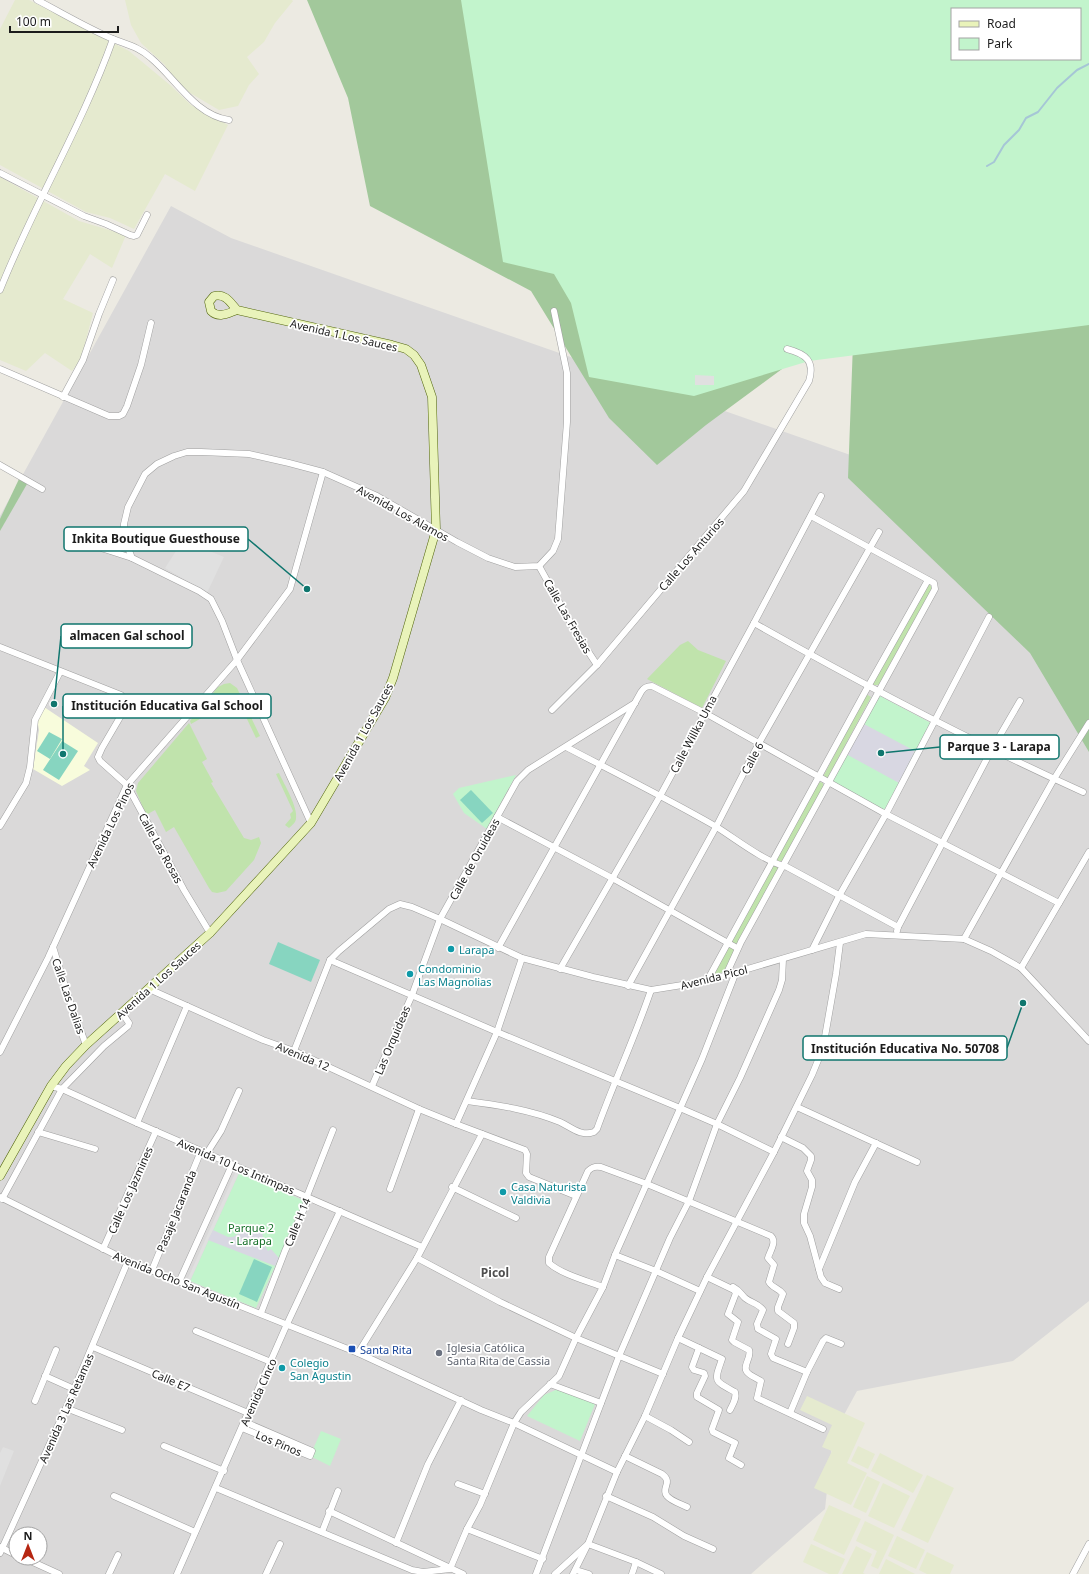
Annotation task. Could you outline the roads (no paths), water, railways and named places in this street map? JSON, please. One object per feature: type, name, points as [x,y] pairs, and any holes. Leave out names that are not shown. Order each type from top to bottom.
[{"type":"street","points":[[37,0],[113,39],[143,52],[152,59],[193,102],[215,117],[229,120]]},
{"type":"street","points":[[0,290],[13,255],[88,103],[113,39]]},
{"type":"street","points":[[0,173],[84,216],[134,236],[140,232],[147,215]]},
{"type":"street","points":[[63,398],[84,360],[99,314],[113,280]]},
{"type":"street","name":"Avenida 1 Los Sauces","points":[[0,1176],[51,1086],[66,1066],[86,1045],[210,933],[310,823],[370,723],[393,678],[436,530],[432,397],[421,365],[414,355],[406,349],[392,345],[236,310]]},
{"type":"street","points":[[540,566],[553,551],[558,539],[567,422],[567,373],[554,311]]},
{"type":"street","points":[[0,369],[63,398],[108,416],[119,416],[123,414],[135,385],[151,323]]},
{"type":"street","name":"Calle Los Anturios","points":[[552,710],[597,665],[744,491],[809,381],[812,370],[809,361],[800,354],[787,350]]},
{"type":"street","name":"Avenida Los Alamos","points":[[132,558],[124,538],[124,524],[128,507],[145,474],[157,464],[174,456],[188,452],[249,454],[323,472],[377,496],[488,558],[515,567],[540,566]]},
{"type":"street","points":[[0,465],[42,489]]},
{"type":"street","name":"Avenida Los Pinos","points":[[0,1052],[53,947],[127,786],[237,660],[290,589],[323,472]]},
{"type":"street","name":"Calle Willka Uma","points":[[560,969],[660,796],[821,496]]},
{"type":"street","points":[[726,975],[737,948],[935,589],[934,583],[811,516]]},
{"type":"street","name":"Calle 6","points":[[628,986],[716,827],[759,744],[879,532]]},
{"type":"street","points":[[84,540],[104,550],[132,558],[199,590],[211,599],[310,823]]},
{"type":"street","name":"Calle Las Fresias","points":[[540,566],[578,636],[597,665]]},
{"type":"street","points":[[707,981],[868,686],[928,580]]},
{"type":"street","points":[[812,950],[839,896],[886,814],[989,617]]},
{"type":"street","points":[[754,623],[810,655],[935,721],[992,750],[1083,792]]},
{"type":"street","name":"Calle Las Rosas","points":[[0,647],[60,672],[121,694],[126,699],[126,707],[98,757],[100,761],[127,786],[184,890],[210,933]]},
{"type":"street","points":[[0,826],[16,802],[26,783],[30,767],[36,720],[60,672]]},
{"type":"street","points":[[498,948],[635,703],[644,688],[652,686],[705,713],[886,814],[1059,903]]},
{"type":"street","points":[[896,937],[898,927],[992,750],[1020,701]]},
{"type":"street","name":"Calle de Oruideas","points":[[412,995],[440,919],[521,775],[635,703]]},
{"type":"street","points":[[964,939],[1054,779],[1089,723]]},
{"type":"street","points":[[566,747],[660,796],[716,827],[772,861],[898,927]]},
{"type":"street","points":[[497,817],[612,878],[727,944],[737,948]]},
{"type":"street","points":[[1021,968],[1089,852]]},
{"type":"street","name":"Avenida Picol","points":[[330,960],[338,951],[394,906],[405,905],[440,919],[498,948],[522,958],[628,986],[651,990],[707,981],[866,934],[896,937],[964,939],[991,950],[1021,968],[1089,1041]]},
{"type":"street","points":[[589,1574],[575,1572],[588,1544],[606,1496],[624,1456],[645,1416],[678,1338],[700,1291],[774,1152],[823,1048],[840,942]]},
{"type":"street","name":"Calle Las Dalias","points":[[53,947],[68,996],[86,1045]]},
{"type":"street","points":[[456,1124],[497,1032],[522,958]]},
{"type":"street","points":[[536,1574],[619,1356],[670,1238],[689,1202],[717,1124],[740,1078],[779,990],[782,980],[783,959]]},
{"type":"street","points":[[294,1051],[330,960],[614,1082],[680,1108],[774,1152]]},
{"type":"street","points":[[450,1569],[485,1494],[514,1423],[520,1412],[559,1376],[576,1338],[603,1287],[615,1255],[702,1059],[736,972]]},
{"type":"street","name":"Avenida 12","points":[[149,989],[263,1040],[294,1051],[419,1108],[482,1134]]},
{"type":"street","points":[[467,1101],[538,1115],[560,1122],[583,1134],[594,1132],[597,1129],[651,990]]},
{"type":"street","name":"Las Orquideas","points":[[372,1086],[412,995]]},
{"type":"street","points":[[137,1124],[187,1006]]},
{"type":"street","points":[[1,1198],[62,1089],[104,1046],[128,1026],[129,1023],[122,1013]]},
{"type":"street","name":"Avenida 10 Los Intimpas","points":[[51,1086],[62,1089],[137,1124],[307,1196],[422,1247]]},
{"type":"street","name":"Pasaje Jacaranda","points":[[152,1270],[204,1152],[221,1130],[239,1091]]},
{"type":"street","points":[[796,1107],[917,1162]]},
{"type":"street","points":[[390,1189],[419,1108]]},
{"type":"street","name":"Calle H 14","points":[[260,1313],[306,1204],[307,1196],[333,1130]]},
{"type":"street","name":"Calle Los Jazmines","points":[[103,1249],[156,1131]]},
{"type":"street","points":[[38,1132],[95,1149]]},
{"type":"street","points":[[358,1354],[417,1258],[452,1187],[482,1134],[525,1150],[527,1154],[526,1173],[529,1177],[576,1196]]},
{"type":"street","points":[[781,1137],[803,1148],[811,1156],[807,1171],[812,1180],[812,1187],[803,1219],[810,1236],[821,1277],[825,1283],[839,1290]]},
{"type":"street","points":[[819,1270],[855,1182],[876,1143]]},
{"type":"street","points":[[179,1282],[232,1165]]},
{"type":"street","points":[[603,1287],[568,1273],[548,1262],[588,1171],[596,1166],[647,1184],[771,1236],[774,1239],[774,1242],[768,1258],[774,1265],[769,1282],[770,1285],[781,1291],[783,1294],[778,1311],[794,1323],[794,1328],[788,1344]]},
{"type":"street","points":[[452,1187],[516,1218]]},
{"type":"street","name":"Avenida Ocho San Agustín","points":[[1,1198],[128,1261],[260,1313],[358,1354],[514,1423],[617,1472]]},
{"type":"street","name":"Avenida Cinco","points":[[178,1574],[195,1532],[224,1470],[287,1324],[340,1211]]},
{"type":"street","points":[[615,1255],[656,1271],[700,1291]]},
{"type":"street","points":[[417,1258],[500,1302],[576,1338],[663,1374]]},
{"type":"street","name":"Avenida 3 Las Retamas","points":[[1,1550],[93,1347],[128,1261]]},
{"type":"street","points":[[708,1275],[738,1289],[745,1298],[762,1307],[763,1313],[757,1324],[758,1329],[776,1339],[772,1358],[807,1372]]},
{"type":"street","points":[[708,1275],[734,1290],[736,1293],[728,1314],[738,1322],[732,1340],[750,1352],[745,1366],[747,1373],[761,1382],[757,1398],[823,1429]]},
{"type":"street","points":[[196,1330],[271,1362]]},
{"type":"street","points":[[678,1338],[722,1359],[716,1375],[716,1380],[736,1394],[736,1398],[730,1410]]},
{"type":"street","points":[[790,1413],[807,1372],[824,1339],[826,1338],[841,1344]]},
{"type":"street","name":"Calle E7","points":[[93,1347],[248,1413]]},
{"type":"street","points":[[699,1348],[692,1367],[694,1370],[704,1373],[705,1376],[697,1393],[697,1397],[719,1410],[712,1429],[713,1432],[735,1443],[729,1458],[741,1465]]},
{"type":"street","points":[[35,1401],[56,1350]]},
{"type":"street","points":[[45,1376],[74,1389]]},
{"type":"street","points":[[550,1384],[601,1403]]},
{"type":"street","points":[[396,1543],[428,1464],[461,1400]]},
{"type":"street","points":[[66,1408],[122,1430]]},
{"type":"street","points":[[645,1416],[689,1442]]},
{"type":"street","name":"Los Pinos","points":[[243,1425],[312,1451],[310,1456],[243,1425]]},
{"type":"street","points":[[164,1446],[224,1470]]},
{"type":"street","points":[[624,1456],[662,1474],[667,1478],[666,1494],[668,1498],[687,1507]]},
{"type":"street","points":[[458,1484],[485,1494]]},
{"type":"street","points":[[216,1488],[412,1570],[422,1573],[450,1569]]},
{"type":"street","points":[[322,1532],[338,1491]]},
{"type":"street","points":[[114,1496],[195,1532]]},
{"type":"street","points":[[606,1496],[653,1517],[684,1536],[713,1549]]},
{"type":"street","points":[[329,1511],[463,1574]]},
{"type":"street","points":[[468,1529],[543,1558]]},
{"type":"street","points":[[266,1574],[280,1544]]},
{"type":"street","points":[[588,1544],[636,1562],[661,1574]]},
{"type":"street","points":[[555,1574],[588,1544]]},
{"type":"street","points":[[1073,1574],[1089,1544]]},
{"type":"street","points":[[109,1574],[118,1555]]},
{"type":"street","points":[[632,1574],[636,1562]]},
{"type":"street","points":[[42,1566],[59,1574]]},
{"type":"waterway","points":[[987,166],[994,162],[1004,145],[1019,130],[1026,118],[1038,112],[1057,88],[1077,70],[1089,64]]},
{"type":"place","name":"Inkita Boutique Guesthouse","points":[[307,589]]},
{"type":"place","name":"almacen Gal school","points":[[54,704]]},
{"type":"place","name":"Parque 3 - Larapa","points":[[881,753]]},
{"type":"place","name":"Institución Educativa Gal School","points":[[63,754]]},
{"type":"place","name":"Larapa","points":[[451,949]]},
{"type":"place","name":"Condominio Las Magnolias","points":[[410,974]]},
{"type":"place","name":"Institución Educativa No. 50708","points":[[1023,1003]]},
{"type":"place","name":"Casa Naturista Valdivia","points":[[503,1192]]},
{"type":"place","name":"Santa Rita","points":[[352,1349]]},
{"type":"place","name":"Iglesia Católica Santa Rita de Cassia","points":[[439,1353]]},
{"type":"place","name":"Colegio San Agustin","points":[[282,1368]]},
{"type":"district","name":"Picol","points":[[495,1272]]},
{"type":"park label","name":"Parque 2 - Larapa","points":[[251,1233]]}]
